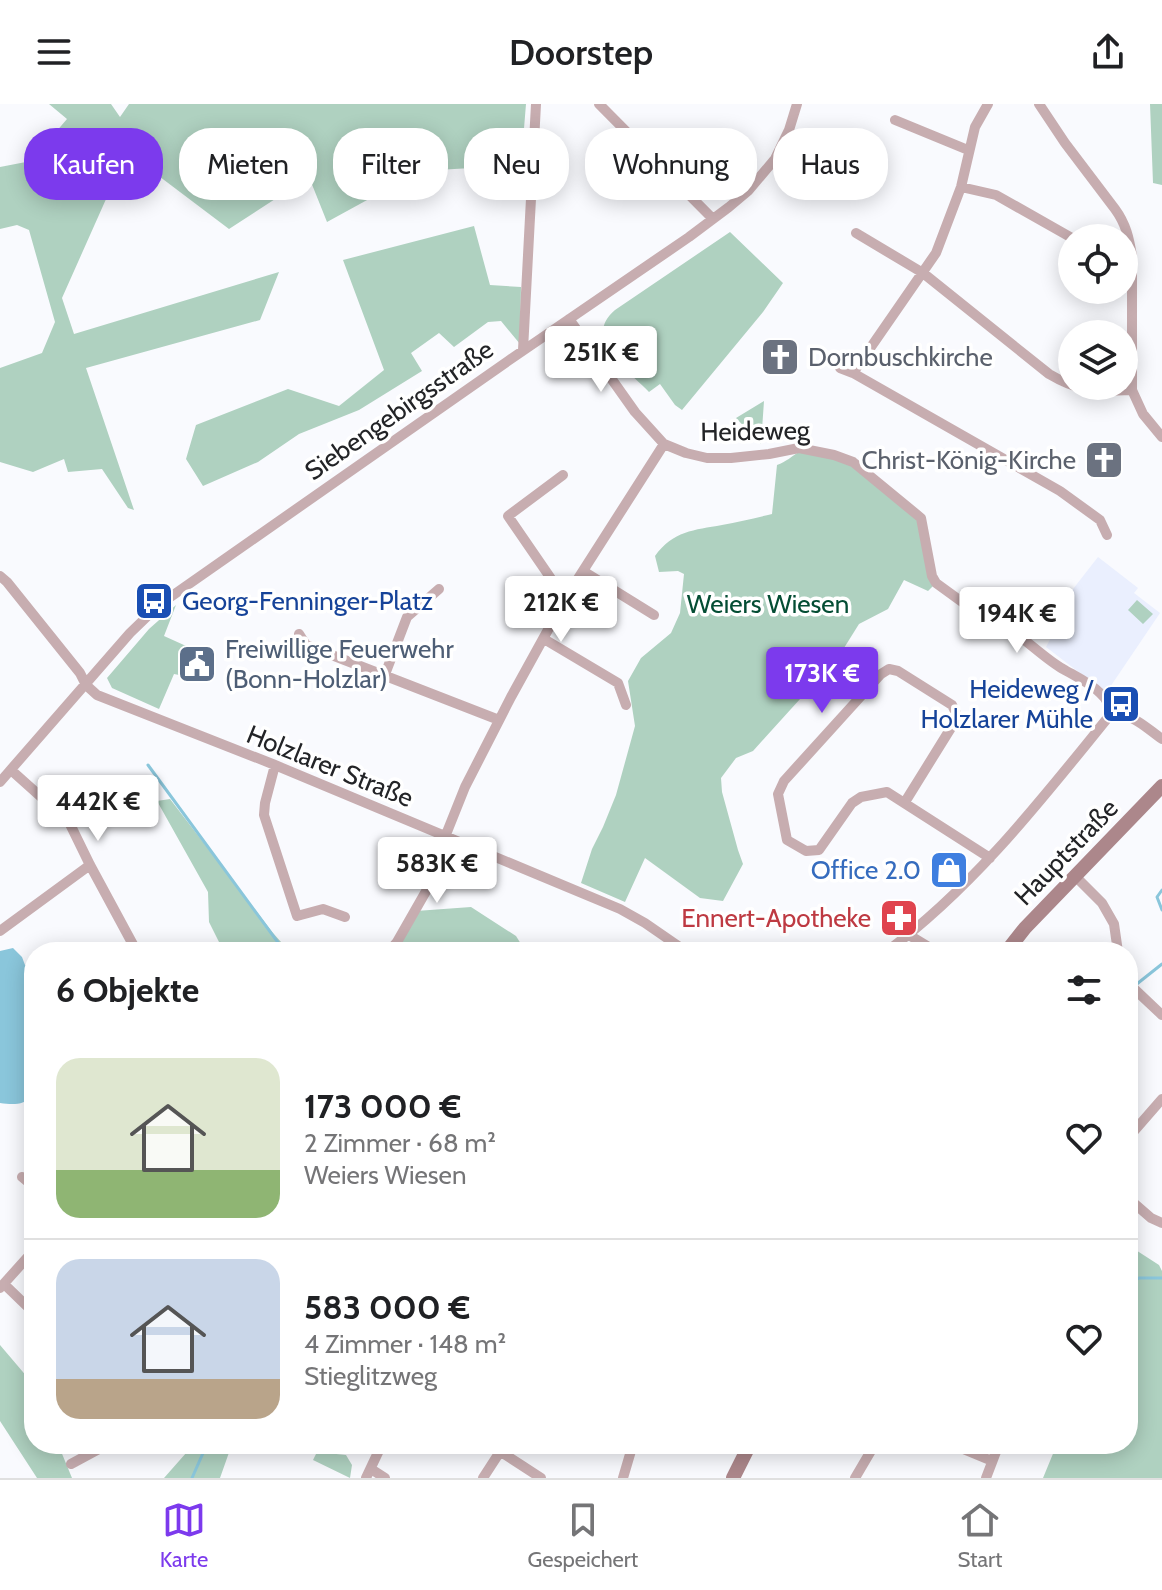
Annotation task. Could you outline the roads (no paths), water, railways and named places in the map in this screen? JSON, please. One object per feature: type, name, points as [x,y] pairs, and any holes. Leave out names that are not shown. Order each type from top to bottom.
[{"type":"main road","name":"Hauptstraße","points":[[1014,942],[1162,786]]},
{"type":"main road","points":[[733,1478],[745,1454]]},
{"type":"street","points":[[523,350],[536,104]]},
{"type":"street","points":[[599,104],[713,219]]},
{"type":"street","name":"Siebengebirgsstraße","points":[[0,782],[130,633],[159,605],[713,219],[748,191],[775,159],[797,104]]},
{"type":"street","points":[[853,373],[936,253],[961,187],[975,127],[988,104]]},
{"type":"street","points":[[1039,104],[1124,224]]},
{"type":"street","points":[[895,120],[968,150]]},
{"type":"street","points":[[961,187],[996,195],[1058,230]]},
{"type":"street","points":[[856,233],[923,273],[1058,380]]},
{"type":"street","name":"Heideweg","points":[[569,319],[635,412],[664,444],[707,458],[769,454],[799,448],[853,462],[921,518],[936,583],[1099,692],[1109,703],[1110,715]]},
{"type":"street","points":[[840,368],[1060,491],[1100,520],[1107,535]]},
{"type":"street","points":[[1137,400],[1143,414],[1162,437]]},
{"type":"street","points":[[397,942],[429,886],[465,787],[499,720],[565,599],[664,444]]},
{"type":"street","points":[[563,475],[508,516],[565,599]]},
{"type":"street","points":[[583,571],[654,615]]},
{"type":"street","points":[[2,583],[76,668],[86,685]]},
{"type":"street","points":[[384,677],[407,617],[439,589]]},
{"type":"street","points":[[299,634],[306,645],[499,720]]},
{"type":"street","points":[[544,639],[618,683],[626,705]]},
{"type":"street","points":[[905,802],[954,723],[956,713],[952,705],[898,671],[889,669],[881,674],[784,781],[778,794],[787,840],[806,851],[819,850],[852,803],[861,797],[887,792],[990,858]]},
{"type":"street","name":"Holzlarer Straße","points":[[86,685],[97,695],[114,703],[275,765],[620,909],[673,942]]},
{"type":"street","points":[[900,942],[990,858],[1033,811],[1110,715],[1129,715],[1162,739]]},
{"type":"street","points":[[275,765],[264,815],[297,916],[323,909],[345,917]]},
{"type":"street","points":[[11,770],[69,822],[132,942]]},
{"type":"street","points":[[0,931],[90,865]]},
{"type":"street","points":[[1076,877],[1102,903],[1114,924],[1117,942]]},
{"type":"street","points":[[909,935],[921,942]]},
{"type":"street","points":[[1138,993],[1162,1015]]},
{"type":"street","points":[[1138,1127],[1162,1099]]},
{"type":"street","points":[[1138,1207],[1162,1223]]},
{"type":"street","points":[[24,1261],[2,1286],[24,1305]]},
{"type":"street","points":[[71,1464],[90,1454]]},
{"type":"street","points":[[377,1454],[368,1473],[385,1478]]},
{"type":"street","points":[[483,1478],[499,1454]]},
{"type":"street","points":[[511,1454],[541,1478]]},
{"type":"street","points":[[623,1478],[630,1454]]},
{"type":"street","points":[[855,1478],[869,1454]]},
{"type":"street","points":[[975,1454],[992,1461]]},
{"type":"street","points":[[986,1478],[995,1454]]},
{"type":"water","points":[[13,948],[24,962],[22,1103],[0,1103],[0,951]]},
{"type":"waterway","points":[[148,765],[278,942]]},
{"type":"waterway","points":[[1162,890],[1157,897],[1162,910]]},
{"type":"waterway","points":[[1138,983],[1162,964]]},
{"type":"waterway","points":[[1138,1279],[1162,1278]]},
{"type":"waterway","points":[[192,1478],[203,1454]]},
{"type":"place","name":"Dornbuschkirche","points":[[780,357]]},
{"type":"place","name":"Christ-König-Kirche","points":[[1104,460]]},
{"type":"place","name":"Georg-Fenninger-Platz","points":[[154,601]]},
{"type":"place","name":"Freiwillige Feuerwehr (Bonn-Holzlar)","points":[[197,664]]},
{"type":"place","name":"Heideweg / Holzlarer Mühle","points":[[1121,704]]},
{"type":"place","name":"Office 2.0","points":[[949,870]]},
{"type":"place","name":"Ennert-Apotheke","points":[[899,918]]},
{"type":"park label","name":"Weiers Wiesen","points":[[768,604]]}]
